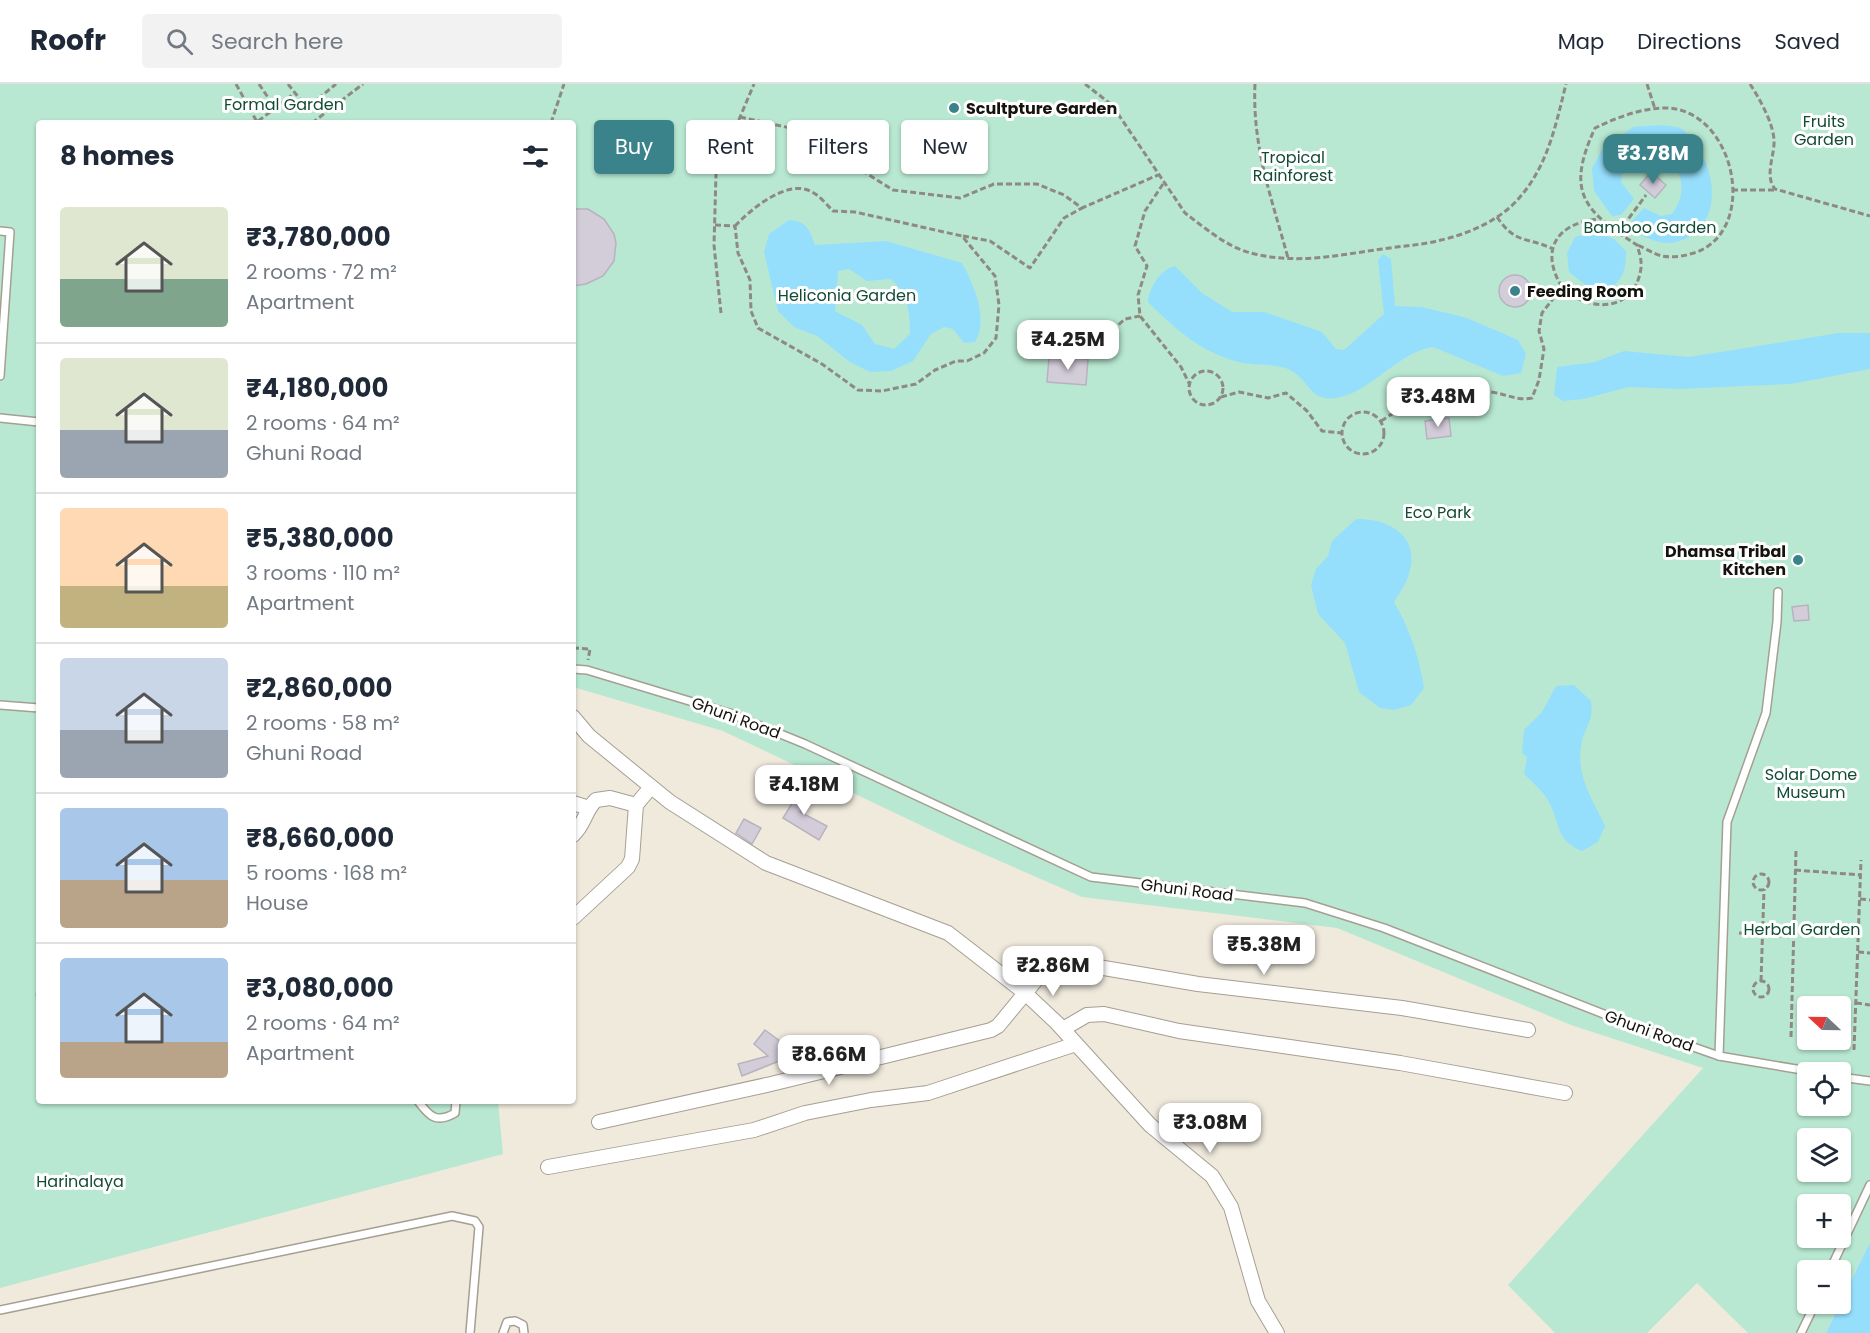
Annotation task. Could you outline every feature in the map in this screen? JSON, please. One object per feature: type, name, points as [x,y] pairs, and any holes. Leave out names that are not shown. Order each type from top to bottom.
[{"type":"street","points":[[576,721],[589,736],[670,802],[782,871],[948,933],[1025,994],[1060,1026],[1150,1125],[1212,1176],[1231,1207],[1258,1301],[1276,1333]]},
{"type":"street","points":[[576,915],[628,867],[632,859],[636,805],[651,787]]},
{"type":"street","points":[[576,832],[583,824],[589,808],[596,800],[604,797],[636,805]]},
{"type":"street","points":[[576,804],[589,808]]},
{"type":"street","points":[[599,1122],[771,1084],[991,1030],[1050,963],[1057,960],[1198,984],[1402,1008],[1528,1030]]},
{"type":"street","points":[[1060,1026],[1088,1016],[1104,1014],[1179,1031],[1400,1063],[1565,1093]]},
{"type":"street","points":[[548,1167],[754,1130],[805,1113],[871,1100],[928,1093],[1076,1044]]},
{"type":"lane","points":[[0,231],[10,232],[0,376]]},
{"type":"lane","points":[[0,418],[36,423]]},
{"type":"lane","points":[[1719,1056],[1727,822],[1766,713],[1777,622],[1778,592]]},
{"type":"lane","name":"Ghuni Road","points":[[576,669],[586,670],[729,713],[794,740],[1091,877],[1315,905],[1384,928],[1642,1029],[1719,1056],[1797,1069]]},
{"type":"lane","points":[[0,705],[36,708]]},
{"type":"lane","points":[[1851,1078],[1870,1081]]},
{"type":"lane","points":[[420,1104],[429,1116],[435,1118],[455,1113],[456,1104]]},
{"type":"lane","points":[[1835,1260],[1870,1185]]},
{"type":"lane","points":[[0,1310],[452,1216],[475,1221],[479,1227],[470,1333]]},
{"type":"lane","points":[[1801,1333],[1810,1314]]},
{"type":"lane","points":[[503,1333],[507,1322],[515,1321],[523,1324],[524,1333]]},
{"type":"path","points":[[236,84],[256,120]]},
{"type":"path","points":[[259,84],[275,108]]},
{"type":"path","points":[[288,84],[307,108],[336,84]]},
{"type":"path","points":[[316,120],[363,84]]},
{"type":"path","points":[[551,120],[564,84]]},
{"type":"path","points":[[721,313],[714,245],[716,174],[754,84]]},
{"type":"path","points":[[1085,84],[1112,105],[1163,184],[1185,213],[1232,246],[1251,253],[1315,259],[1442,240],[1497,217],[1520,198],[1538,170],[1554,134],[1566,84]]},
{"type":"path","points":[[1255,84],[1253,117],[1259,155],[1288,258]]},
{"type":"path","points":[[1647,84],[1655,109]]},
{"type":"path","points":[[1750,84],[1771,126],[1774,140],[1770,178],[1775,189]]},
{"type":"path","points":[[260,120],[295,93]]},
{"type":"path","points":[[1667,107],[1690,114],[1708,127],[1722,143],[1729,162],[1732,190],[1729,216],[1722,235],[1706,249],[1683,256],[1662,256],[1637,245],[1598,219],[1585,201],[1580,178],[1581,156],[1595,128],[1616,118],[1655,109],[1667,107]]},
{"type":"path","points":[[740,117],[795,129],[893,190],[960,198],[994,184],[1037,184],[1064,195],[1082,207]]},
{"type":"path","points":[[962,236],[995,276],[999,305],[996,338],[984,353],[968,361],[956,361],[935,370],[916,384],[882,391],[858,390],[822,364],[758,328],[751,311],[750,280],[738,253],[735,226],[748,212],[793,188],[812,191],[833,211],[864,213],[990,241],[1030,268],[1064,218],[1082,207],[1158,175]]},
{"type":"path","points":[[1163,184],[1145,211],[1135,246],[1147,266],[1138,295],[1140,316],[1181,367],[1190,385],[1191,397],[1200,404],[1212,404],[1221,397],[1239,392],[1268,398],[1286,393],[1307,411],[1322,431],[1342,433]]},
{"type":"path","points":[[1732,190],[1775,189],[1870,216]]},
{"type":"path","points":[[1618,233],[1646,195]]},
{"type":"path","points":[[1497,217],[1508,233],[1521,240],[1538,242],[1553,249]]},
{"type":"path","points":[[1598,219],[1582,221],[1563,230],[1550,260],[1554,274],[1562,287],[1580,301],[1605,306],[1619,302],[1638,283],[1642,265],[1637,245]]},
{"type":"path","points":[[715,225],[735,226]]},
{"type":"path","points":[[1381,421],[1410,401],[1454,391],[1473,389],[1498,393],[1519,400],[1532,398],[1539,380],[1544,349],[1539,331],[1542,314],[1562,287]]},
{"type":"path","points":[[1078,355],[1079,347],[1108,334],[1125,319],[1140,316]]},
{"type":"path","points":[[1190,385],[1201,372],[1212,372],[1223,386],[1221,397]]},
{"type":"path","points":[[1357,413],[1370,413],[1381,421],[1384,427],[1383,440],[1369,453],[1363,454],[1351,450],[1346,445],[1342,433],[1347,420],[1357,413]]},
{"type":"path","points":[[576,648],[590,649],[586,670]]},
{"type":"path","points":[[1791,1037],[1796,850]]},
{"type":"path","points":[[1854,1050],[1861,860]]},
{"type":"path","points":[[1795,870],[1861,875]]},
{"type":"path","points":[[1761,981],[1764,889],[1769,880],[1760,874],[1754,880],[1754,884],[1764,889]]},
{"type":"path","points":[[1860,899],[1870,900]]},
{"type":"path","points":[[1739,933],[1793,937]]},
{"type":"path","points":[[1858,952],[1870,953]]},
{"type":"path","points":[[1761,981],[1766,983],[1768,990],[1759,996],[1755,994],[1753,987],[1761,981]]},
{"type":"path","points":[[1856,1003],[1870,1005]]},
{"type":"green space","name":"Eco Park","points":[[0,84],[1870,84],[1870,1242],[1851,1281],[1851,1260],[1797,1260],[1797,1314],[1835,1314],[1826,1333],[1748,1333],[1697,1283],[1647,1333],[1555,1333],[1508,1285],[1703,1068],[1571,1025],[1337,928],[1082,897],[956,842],[723,731],[576,688],[576,120],[36,120],[36,1104],[498,1104],[503,1154],[0,1288]]},
{"type":"water","points":[[1660,125],[1677,127],[1686,132],[1702,156],[1711,185],[1712,200],[1709,214],[1702,226],[1691,236],[1671,243],[1653,240],[1632,231],[1632,221],[1644,208],[1661,216],[1672,214],[1678,205],[1682,188],[1681,179],[1673,164],[1660,150],[1633,158],[1625,167],[1621,182],[1634,199],[1621,215],[1612,216],[1594,191],[1592,168],[1602,150],[1633,127]]},
{"type":"water","points":[[789,220],[804,224],[815,245],[886,241],[962,263],[975,292],[980,313],[981,323],[975,342],[964,343],[953,329],[944,327],[931,334],[913,361],[891,371],[870,372],[850,362],[817,336],[794,327],[778,311],[764,252],[769,234]],"holes":[[[849,269],[867,281],[890,279],[901,290],[907,303],[910,334],[894,349],[875,344],[862,325],[835,311],[838,271]]]},
{"type":"water","points":[[1597,232],[1614,239],[1626,251],[1623,272],[1611,288],[1587,286],[1569,272],[1567,253],[1575,237]]},
{"type":"water","points":[[1383,254],[1391,259],[1395,306],[1422,307],[1467,318],[1518,340],[1526,354],[1521,373],[1503,376],[1433,347],[1412,354],[1350,394],[1326,398],[1318,396],[1302,379],[1288,369],[1243,363],[1215,354],[1191,340],[1148,302],[1151,290],[1160,275],[1175,266],[1202,293],[1232,312],[1264,312],[1322,332],[1336,349],[1344,350],[1384,314],[1378,260]]},
{"type":"water","points":[[1839,333],[1870,333],[1870,369],[1791,384],[1679,389],[1629,387],[1583,399],[1563,401],[1554,395],[1557,367],[1595,362],[1624,351],[1689,357]]},
{"type":"water","points":[[1356,519],[1381,522],[1391,527],[1407,541],[1411,551],[1408,577],[1394,602],[1413,643],[1424,688],[1411,705],[1394,710],[1380,708],[1359,692],[1345,643],[1318,614],[1311,585],[1316,569],[1328,556],[1332,541]]},
{"type":"water","points":[[1574,685],[1591,701],[1590,720],[1582,739],[1581,768],[1583,778],[1605,826],[1598,842],[1582,851],[1573,847],[1563,837],[1547,798],[1524,774],[1527,757],[1522,753],[1524,730],[1542,712],[1556,686]]},
{"type":"water","points":[[1870,1242],[1870,1333],[1826,1333],[1835,1314],[1851,1314],[1851,1281]]},
{"type":"building","points":[[1651,172],[1666,185],[1655,198],[1640,185]]},
{"type":"building","points":[[576,209],[588,209],[604,219],[614,234],[616,243],[614,261],[603,276],[586,284],[576,286]]},
{"type":"building","name":"Feeding Room","points":[[1515,275],[1526,280],[1531,291],[1526,302],[1515,307],[1504,302],[1499,291],[1504,280]]},
{"type":"building","points":[[1049,357],[1088,359],[1086,385],[1047,382]]},
{"type":"building","points":[[1449,418],[1451,436],[1427,439],[1425,421]]},
{"type":"building","points":[[1808,605],[1809,620],[1794,621],[1792,607]]},
{"type":"building","points":[[802,787],[812,793],[800,812],[827,826],[819,840],[783,818]]},
{"type":"building","points":[[744,819],[761,828],[752,844],[736,833]]},
{"type":"building","points":[[765,1030],[788,1047],[782,1054],[784,1059],[742,1076],[738,1064],[768,1056],[754,1044]]},
{"type":"place","name":"Scultpture Garden","points":[[954,108]]},
{"type":"place","name":"Feeding Room","points":[[1515,291]]},
{"type":"place","name":"Dhamsa Tribal Kitchen","points":[[1798,560]]},
{"type":"park label","name":"Formal Garden","points":[[284,104]]},
{"type":"park label","name":"Fruits Garden","points":[[1824,130]]},
{"type":"park label","name":"Tropical Rainforest","points":[[1293,166]]},
{"type":"park label","name":"Bamboo Garden","points":[[1650,227]]},
{"type":"park label","name":"Heliconia Garden","points":[[847,295]]},
{"type":"park label","name":"Solar Dome Museum","points":[[1811,783]]},
{"type":"park label","name":"Herbal Garden","points":[[1802,929]]},
{"type":"park label","name":"Harinalaya","points":[[80,1181]]}]
